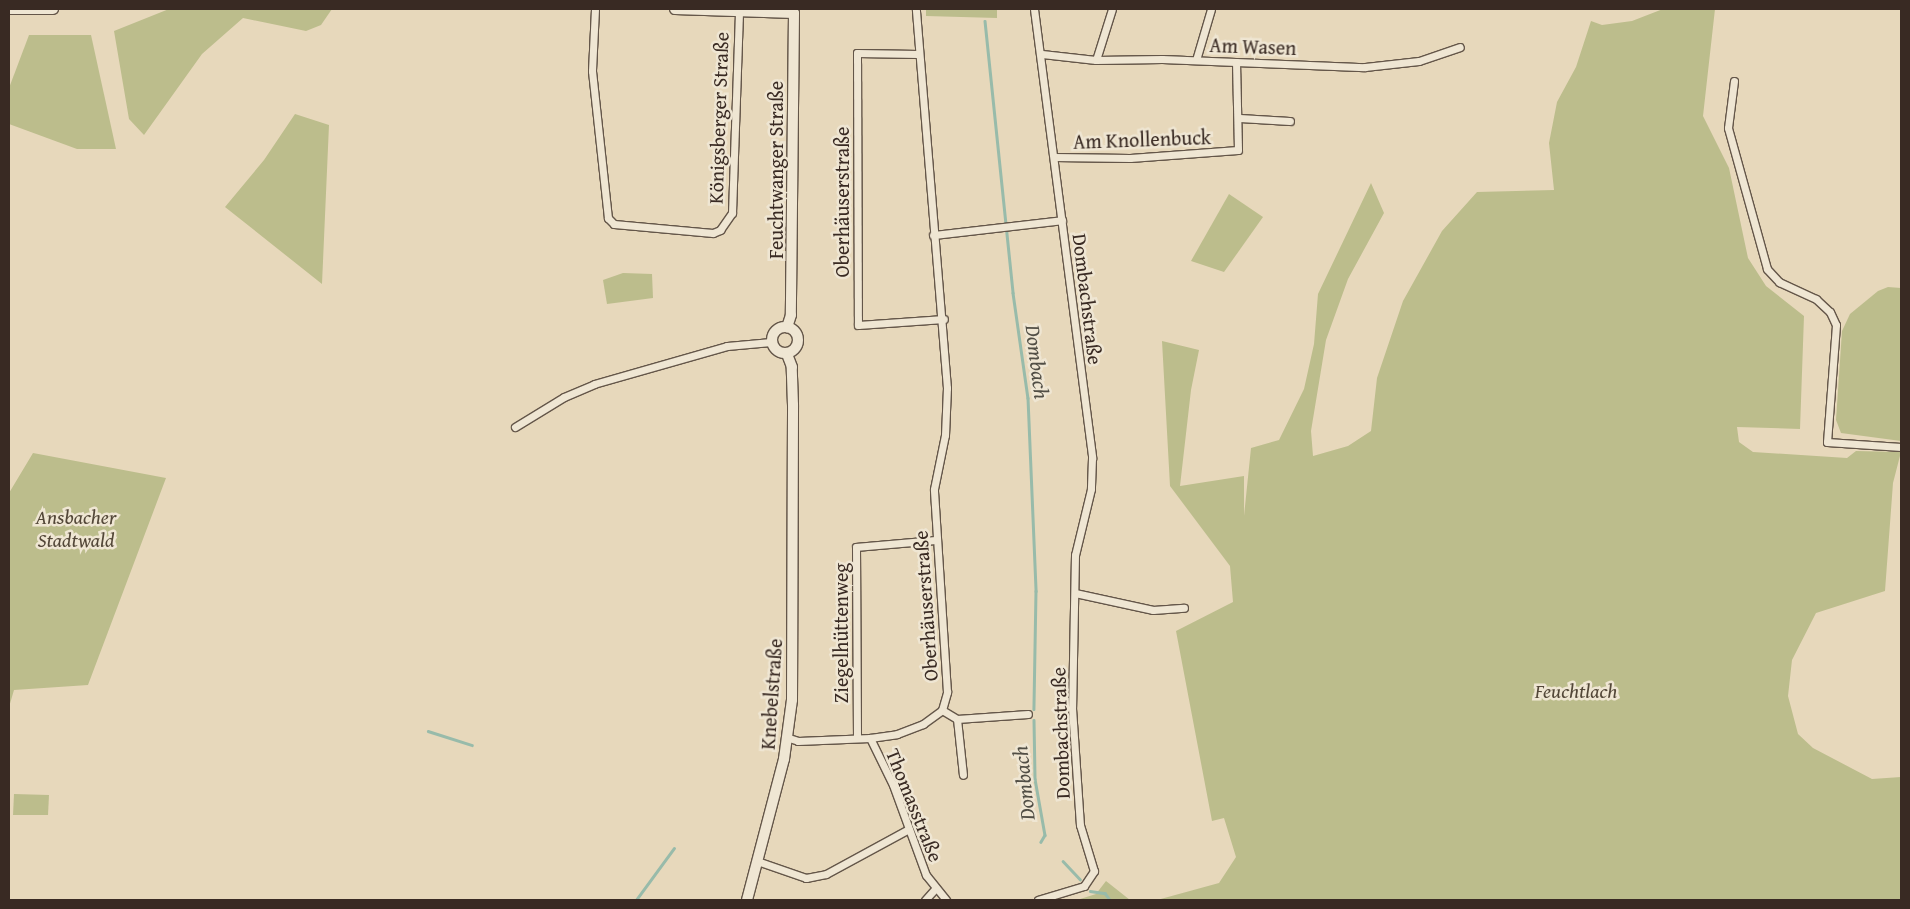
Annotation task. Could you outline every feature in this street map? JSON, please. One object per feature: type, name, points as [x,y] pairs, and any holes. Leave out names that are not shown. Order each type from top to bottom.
[{"type":"main road","points":[[9,9],[53,9]]},
{"type":"main road","points":[[675,9],[740,11]]},
{"type":"main road","name":"Feuchtwanger Straße","points":[[740,11],[794,13],[791,315],[787,327]]},
{"type":"main road","points":[[787,327],[795,332],[798,340],[795,349],[787,354],[775,350],[772,342],[774,332],[787,327]]},
{"type":"main road","name":"Knebelstraße","points":[[747,900],[789,738],[792,700],[793,405],[792,367],[787,354]]},
{"type":"street","name":"Königsberger Straße","points":[[595,9],[592,71],[608,218],[614,224],[713,233],[720,230],[732,213],[740,11]]},
{"type":"street","name":"Oberhäuserstraße","points":[[916,9],[933,235],[944,319],[947,388],[945,435],[934,489],[935,540],[947,675],[942,710]]},
{"type":"street","name":"Dombachstraße","points":[[1034,9],[1042,54],[1092,458],[1091,489],[1075,555],[1073,750],[1080,825],[1094,871],[1084,886],[1038,900]]},
{"type":"street","points":[[1096,60],[1112,9]]},
{"type":"street","points":[[1196,60],[1211,9]]},
{"type":"street","name":"Am Wasen","points":[[1042,54],[1096,60],[1196,60],[1365,67],[1419,62],[1460,47]]},
{"type":"street","name":"Oberhäuserstraße","points":[[918,54],[857,53],[858,325],[944,319]]},
{"type":"street","points":[[1236,62],[1239,118],[1290,121]]},
{"type":"street","points":[[1734,81],[1728,128],[1766,269],[1779,282],[1816,299],[1830,312],[1836,325],[1827,442],[1901,448]]},
{"type":"street","name":"Am Knollenbuck","points":[[1054,157],[1130,158],[1231,152],[1238,150],[1239,118]]},
{"type":"street","points":[[933,235],[1062,220]]},
{"type":"street","points":[[515,427],[564,397],[594,384],[727,346],[756,341],[772,342]]},
{"type":"street","name":"Ziegelhüttenweg","points":[[857,738],[856,547],[935,540]]},
{"type":"street","points":[[1075,593],[1153,610],[1184,608]]},
{"type":"street","points":[[870,738],[897,734],[924,724],[942,710],[957,719],[1028,714]]},
{"type":"street","points":[[957,719],[963,775]]},
{"type":"street","name":"Thomasstraße","points":[[789,738],[798,741],[870,738],[909,829],[926,876],[946,900]]},
{"type":"street","points":[[757,860],[806,878],[826,874],[909,829]]},
{"type":"street","points":[[925,900],[935,888]]},
{"type":"green space","points":[[169,9],[332,9],[321,25],[306,31],[243,18],[202,54],[144,135],[129,119],[114,31]]},
{"type":"green space","points":[[926,9],[997,9],[997,18],[926,16]]},
{"type":"green space","name":"Feuchtlach","points":[[1663,9],[1715,9],[1703,116],[1729,168],[1748,258],[1766,286],[1804,316],[1800,429],[1737,427],[1739,442],[1753,452],[1847,458],[1856,451],[1901,452],[1893,483],[1885,591],[1816,613],[1792,660],[1788,696],[1798,734],[1813,748],[1872,779],[1901,777],[1901,900],[1157,900],[1219,883],[1236,857],[1224,818],[1212,821],[1176,631],[1233,602],[1230,566],[1170,486],[1162,341],[1199,350],[1191,390],[1180,486],[1244,476],[1244,516],[1251,448],[1279,440],[1304,389],[1314,344],[1318,294],[1371,183],[1384,213],[1348,279],[1326,340],[1311,431],[1313,456],[1348,446],[1371,431],[1377,378],[1403,301],[1442,231],[1477,192],[1554,190],[1549,143],[1557,102],[1576,67],[1591,21],[1602,25],[1632,21]]},
{"type":"green space","points":[[29,35],[91,35],[116,149],[77,149],[9,124],[9,88]]},
{"type":"green space","points":[[295,114],[329,125],[322,284],[225,207],[264,160]]},
{"type":"green space","points":[[1229,194],[1263,217],[1224,272],[1191,261]]},
{"type":"green space","points":[[623,273],[652,274],[653,298],[607,304],[603,280]]},
{"type":"green space","points":[[1888,287],[1901,288],[1901,441],[1841,433],[1836,420],[1842,331],[1850,314],[1878,291]]},
{"type":"green space","name":"Ansbacher Stadtwald","points":[[33,453],[166,478],[88,685],[14,690],[9,707],[9,493]]},
{"type":"green space","points":[[14,794],[49,795],[48,815],[13,815]]},
{"type":"green space","points":[[1106,881],[1130,900],[1077,900],[1096,894]]},
{"type":"waterway","name":"Dombach","points":[[985,21],[1013,293],[1028,398],[1036,591],[1034,709]]},
{"type":"waterway","name":"Dombach","points":[[1034,720],[1035,779],[1045,835],[1041,842]]},
{"type":"waterway","points":[[428,731],[472,745]]},
{"type":"waterway","points":[[636,900],[674,848]]},
{"type":"waterway","name":"Dombach","points":[[1063,861],[1080,879]]},
{"type":"waterway","name":"Dombach","points":[[1090,891],[1105,893],[1110,900]]}]
